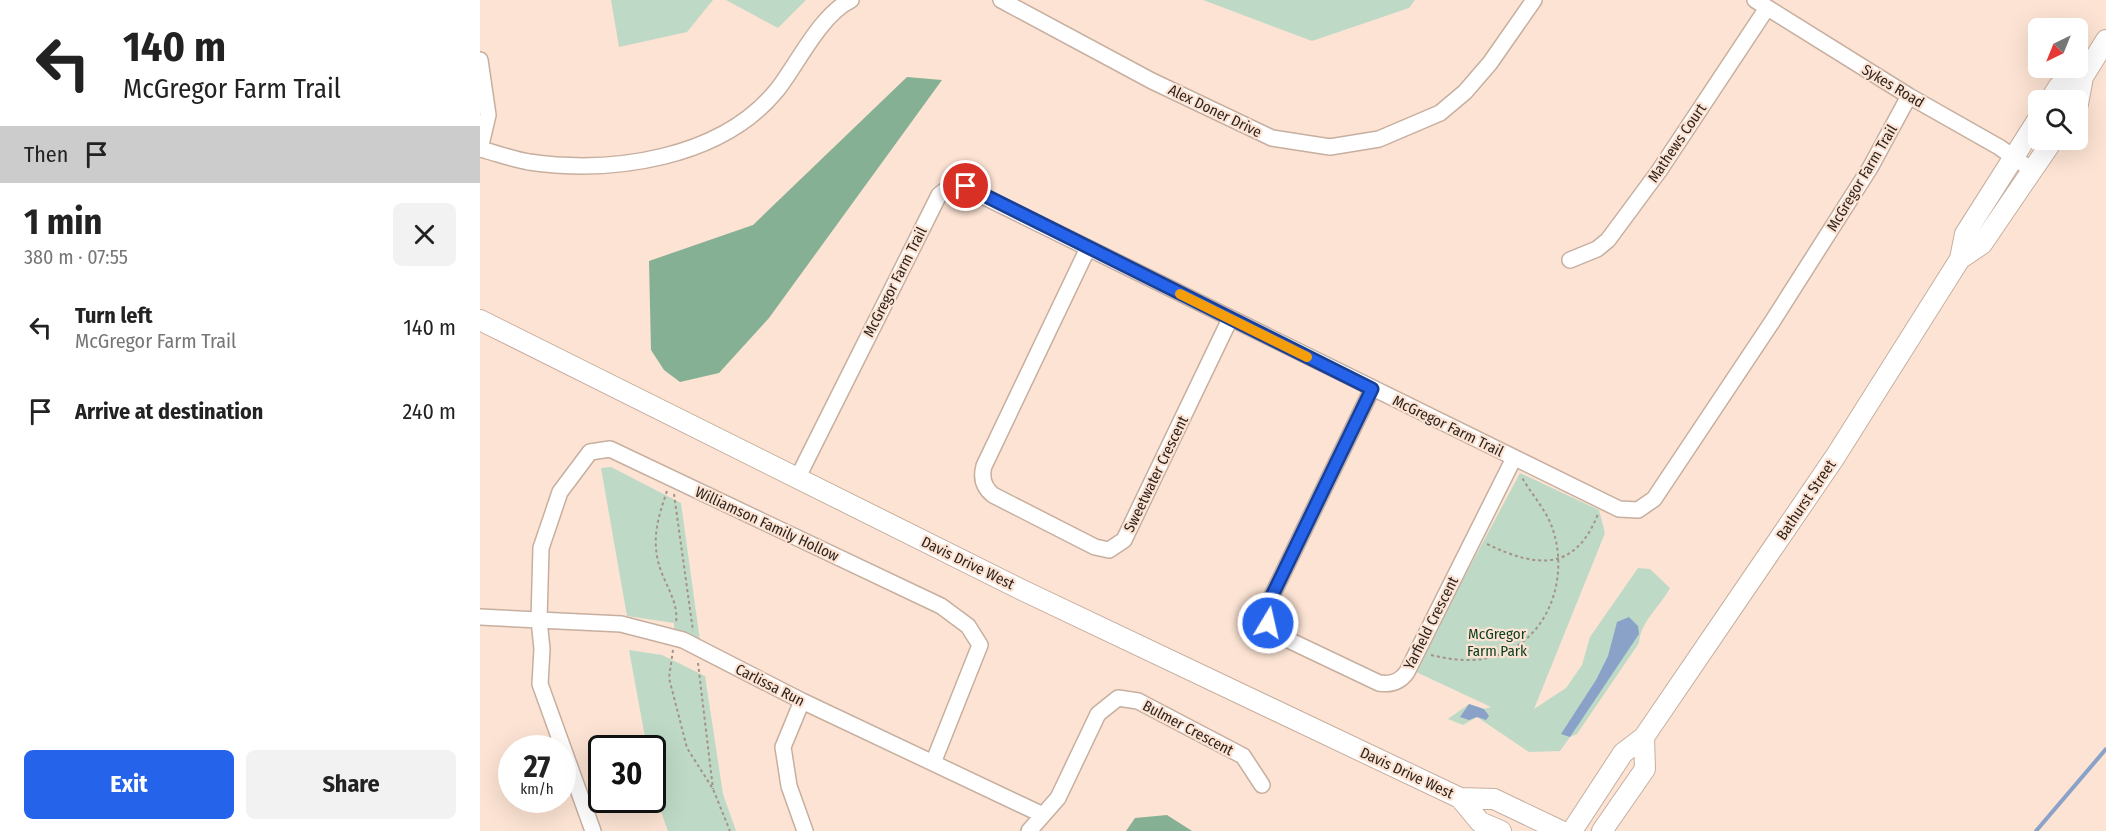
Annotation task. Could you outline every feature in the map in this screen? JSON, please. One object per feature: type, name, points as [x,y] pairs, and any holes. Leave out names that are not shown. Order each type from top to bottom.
[{"type":"main road","points":[[2088,69],[2106,40]]},
{"type":"main road","points":[[2056,90],[2059,86],[2080,78]]},
{"type":"main road","name":"Bathurst Street","points":[[1572,831],[1623,753],[1644,737],[1835,457],[1960,259],[1965,234],[2028,135]]},
{"type":"main road","name":"Bathurst Street","points":[[1960,259],[1982,244],[2046,150]]},
{"type":"main road","name":"Davis Drive West","points":[[480,320],[1020,589],[1460,798],[1494,799],[1561,831]]},
{"type":"main road","points":[[1602,831],[1645,769],[1644,737]]},
{"type":"main road","name":"Davis Drive West","points":[[1460,798],[1480,822],[1501,831]]},
{"type":"street","points":[[480,60],[488,116],[480,149],[528,162],[587,166],[637,161],[689,148],[751,117],[777,90],[807,42],[851,0]]},
{"type":"street","name":"Alex Doner Drive","points":[[1001,0],[1152,81],[1272,138],[1330,147],[1379,139],[1440,112],[1465,92],[1490,63],[1534,0]]},
{"type":"street","name":"Sykes Road","points":[[1761,4],[2032,170]]},
{"type":"street","name":"Mathews Court","points":[[1570,260],[1597,249],[1608,240],[1659,171],[1761,4]]},
{"type":"street","name":"McGregor Farm Trail","points":[[797,479],[939,195],[945,189],[957,185],[966,186],[1513,460],[1622,510],[1638,510],[1650,504],[1803,274],[1870,168],[1909,96]]},
{"type":"street","name":"Sweetwater Crescent","points":[[1088,248],[982,473],[984,483],[993,495],[1098,549],[1113,549],[1124,540],[1230,319]]},
{"type":"street","name":"Yarfield Crescent","points":[[1372,389],[1268,604],[1267,620],[1278,635],[1381,683],[1392,683],[1402,678],[1513,460]]},
{"type":"street","name":"Williamson Family Hollow","points":[[539,620],[541,548],[560,492],[590,452],[610,449],[941,606],[968,626],[980,645],[933,763]]},
{"type":"street","name":"Carlissa Run","points":[[480,616],[621,624],[683,640],[802,701],[1043,815]]},
{"type":"street","points":[[539,620],[542,649],[540,684],[593,831]]},
{"type":"street","name":"Bulmer Crescent","points":[[1029,831],[1058,798],[1098,714],[1118,698],[1138,701],[1243,756],[1262,785]]},
{"type":"street","points":[[802,701],[783,747],[789,786],[805,831]]},
{"type":"path","points":[[1417,651],[1465,661],[1496,656],[1523,641],[1544,619],[1557,590],[1559,559],[1552,526],[1513,460]]},
{"type":"path","points":[[1474,538],[1523,560],[1541,562],[1559,559],[1575,551],[1588,537],[1600,510]]},
{"type":"path","points":[[713,789],[730,831]]},
{"type":"green space","points":[[611,0],[713,0],[687,32],[619,47]]},
{"type":"green space","points":[[726,0],[806,0],[778,28]]},
{"type":"green space","points":[[1203,0],[1415,0],[1409,8],[1312,41]]},
{"type":"green space","points":[[907,77],[942,80],[769,318],[719,373],[680,382],[664,370],[651,350],[649,261],[753,225]]},
{"type":"green space","points":[[611,467],[681,503],[700,641],[674,628],[674,623],[627,616],[601,468]]},
{"type":"green space","name":"McGregor Farm Park","points":[[1520,473],[1599,510],[1605,533],[1534,709],[1566,688],[1582,665],[1590,637],[1638,568],[1650,569],[1670,588],[1643,628],[1639,643],[1577,734],[1570,737],[1560,751],[1529,752],[1477,717],[1463,725],[1448,719],[1469,704],[1484,709],[1491,707],[1414,671]]},
{"type":"green space","points":[[629,650],[662,655],[705,676],[723,794],[736,831],[668,831],[662,813],[666,813],[666,735],[645,735]]},
{"type":"green space","points":[[1167,815],[1192,831],[1126,831],[1135,818]]},
{"type":"water","points":[[1629,617],[1638,626],[1639,634],[1570,737],[1561,734],[1596,680],[1608,656],[1617,622]]},
{"type":"water","points":[[1469,704],[1484,709],[1489,716],[1486,720],[1477,717],[1469,720],[1460,717]]},
{"type":"waterway","points":[[2036,831],[2106,749]]},
{"type":"slow traffic","points":[[1180,294],[1307,357]]},
{"type":"route","points":[[966,186],[1372,389],[1268,604],[1266,612],[1268,623]]}]
